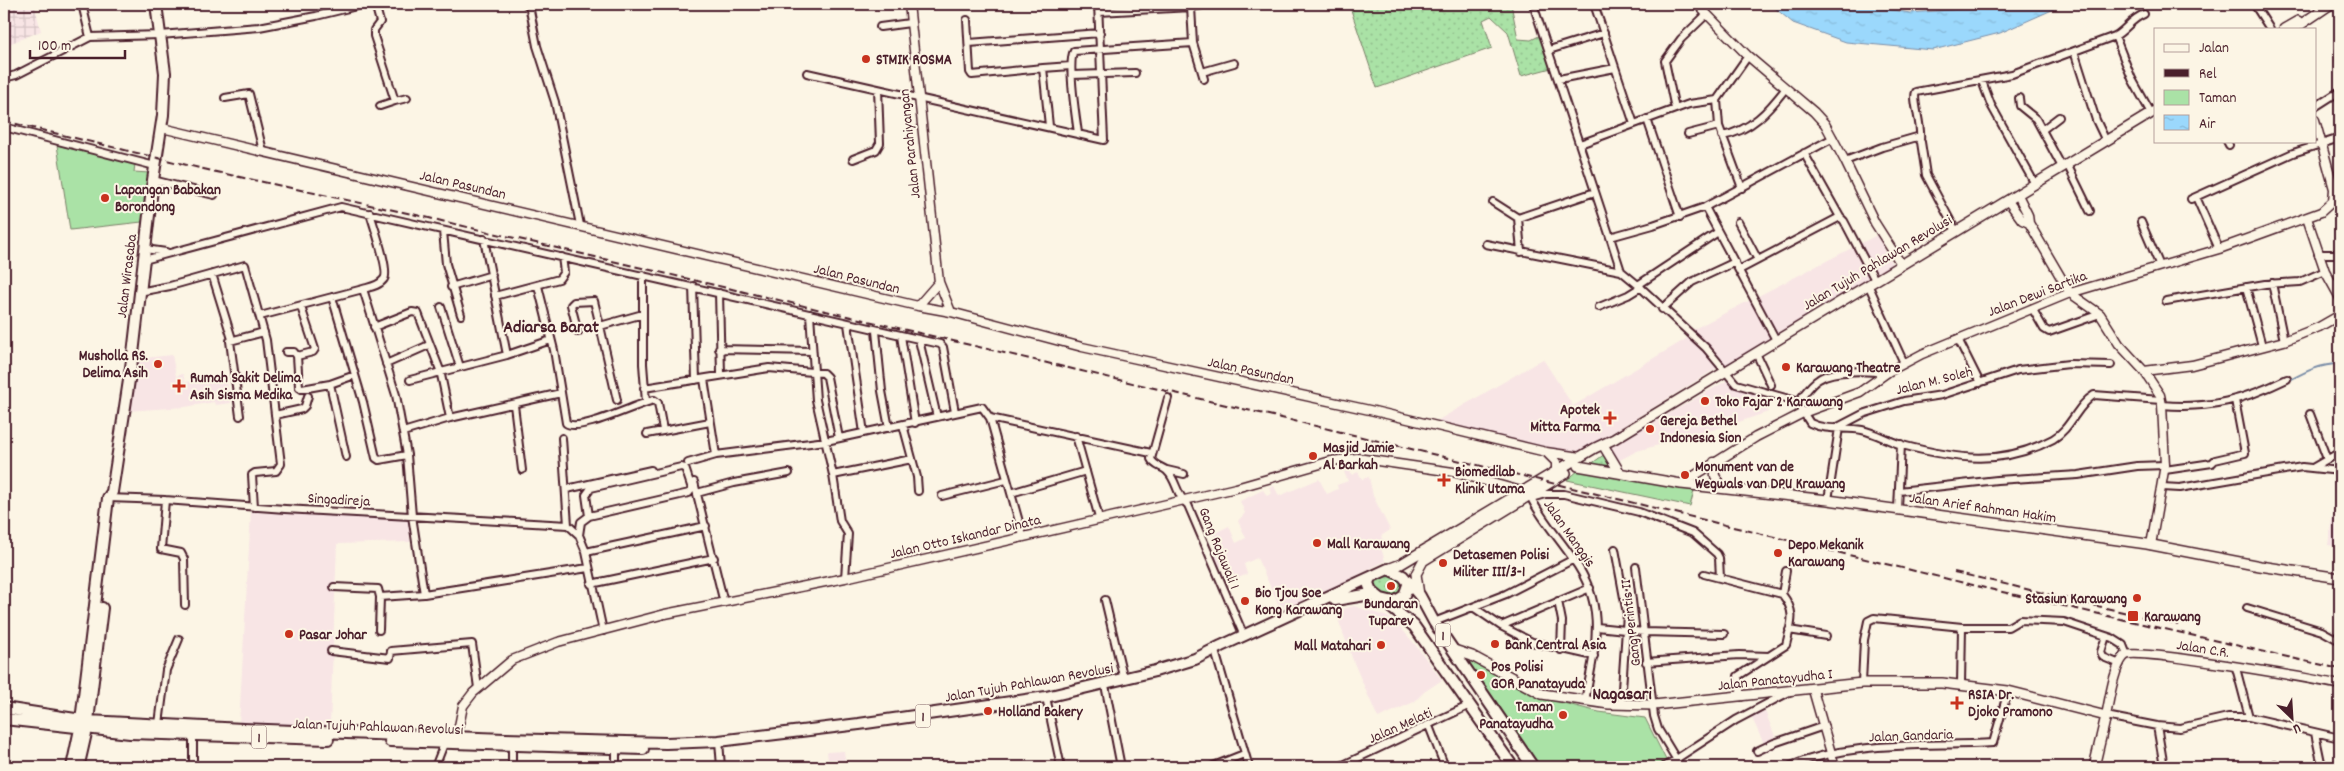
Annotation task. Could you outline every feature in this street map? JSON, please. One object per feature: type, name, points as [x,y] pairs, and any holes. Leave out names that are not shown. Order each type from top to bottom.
[{"type":"main road","name":"Jalan Wirasaba","points":[[84,725],[111,496],[132,354],[153,180],[162,128],[165,73],[156,4]]},
{"type":"main road","points":[[2295,28],[2318,7],[2331,4]]},
{"type":"main road","points":[[2286,28],[2310,16]]},
{"type":"main road","name":"Jalan Tujuh Pahlawan Revolusi","points":[[1412,578],[1423,561],[1614,439],[2153,112]]},
{"type":"main road","name":"Jalan Tujuh Pahlawan Revolusi","points":[[84,725],[159,724],[666,743],[718,741],[859,724],[1046,697],[1124,680],[1215,651],[1286,614],[1401,564],[1528,495],[1556,473],[1605,448],[1614,439]]},
{"type":"main road","points":[[1605,448],[1620,473]]},
{"type":"main road","name":"Jalan Arief Rahman Hakim","points":[[1579,462],[1620,473],[1682,484],[1898,509],[2151,545],[2260,566],[2340,578]]},
{"type":"main road","name":"1","points":[[1388,569],[1412,578],[1434,622],[1533,767]]},
{"type":"main road","points":[[1370,578],[1369,588],[1379,597],[1390,602],[1401,599],[1412,578]]},
{"type":"main road","name":"Jalan Tujuh Pahlawan Revolusi","points":[[1215,651],[1222,651],[1327,602],[1354,596],[1379,597]]},
{"type":"main road","name":"1","points":[[1379,597],[1414,626],[1513,767]]},
{"type":"main road","name":"Jalan Panatayudha I","points":[[1454,650],[1472,656],[1542,694],[1584,701],[1654,705],[1813,690],[1862,683],[1942,682],[2008,690],[2106,716]]},
{"type":"main road","name":"1","points":[[4,708],[84,725]]},
{"type":"main road","points":[[2094,767],[2106,716]]},
{"type":"main road","name":"1","points":[[4,719],[84,725]]},
{"type":"main road","points":[[72,767],[84,725]]},
{"type":"main road","points":[[79,767],[84,725]]},
{"type":"main road","name":"Jalan Tujuh Pahlawan Revolusi","points":[[84,725],[193,735],[444,744],[616,749],[651,748],[666,743]]},
{"type":"street","points":[[82,4],[90,37]]},
{"type":"street","points":[[4,78],[33,67],[90,37],[160,35],[259,27],[365,4]]},
{"type":"street","points":[[375,4],[380,22],[374,30],[374,36],[396,101]]},
{"type":"street","points":[[526,4],[528,5],[537,46],[555,102],[580,225]]},
{"type":"street","name":"Jalan Parahiyangan","points":[[908,4],[938,282],[952,312]]},
{"type":"street","points":[[950,4],[959,4]]},
{"type":"street","points":[[807,73],[918,99],[1049,126],[1103,140],[1105,138],[1100,12],[1098,4]]},
{"type":"street","points":[[1100,12],[1190,7],[1208,4]]},
{"type":"street","points":[[1534,4],[1560,79],[1621,272]]},
{"type":"street","points":[[1594,4],[1634,124]]},
{"type":"street","points":[[1697,4],[1748,56],[1814,112],[1833,138],[1875,223],[1901,264]]},
{"type":"street","points":[[2254,4],[2269,28]]},
{"type":"street","points":[[1190,7],[1193,43],[1203,75],[1234,63]]},
{"type":"street","points":[[1675,109],[1665,61],[1681,39],[1706,14]]},
{"type":"street","points":[[1956,231],[1926,175],[1920,139],[1920,119],[1914,96],[1916,92],[2012,74],[2115,36],[2122,32],[2134,18],[2144,14]]},
{"type":"street","points":[[967,20],[972,75],[1071,66]]},
{"type":"street","points":[[880,27],[910,23]]},
{"type":"street","points":[[969,43],[1100,33]]},
{"type":"street","points":[[1549,50],[1604,33]]},
{"type":"street","points":[[2115,36],[2132,79],[2153,112]]},
{"type":"street","points":[[1078,133],[1071,66],[1071,54],[1074,51],[1193,43]]},
{"type":"street","points":[[2074,50],[2096,120],[2106,140]]},
{"type":"street","points":[[2340,51],[2340,60]]},
{"type":"street","points":[[1742,188],[1719,126],[1717,100],[1748,56]]},
{"type":"street","points":[[1042,68],[1049,126]]},
{"type":"street","points":[[1560,79],[1615,68]]},
{"type":"street","points":[[1072,75],[1135,73]]},
{"type":"street","points":[[1982,81],[1991,106],[2035,184]]},
{"type":"street","points":[[1722,136],[1756,122],[1786,88]]},
{"type":"street","points":[[853,159],[876,150],[880,143],[878,89]]},
{"type":"street","points":[[2316,106],[2340,91]]},
{"type":"street","points":[[225,98],[249,94],[263,151]]},
{"type":"street","points":[[380,106],[407,98]]},
{"type":"street","points":[[2019,98],[2020,106],[2034,115],[2090,210]]},
{"type":"street","points":[[1580,144],[1689,104],[1717,100]]},
{"type":"street","points":[[2042,130],[2059,117]]},
{"type":"street","points":[[1647,119],[1680,217]]},
{"type":"street","name":"Jalan Dewi Sartika","points":[[1682,484],[1734,449],[1806,412],[1850,397],[1904,363],[1958,339],[2070,293],[2218,249],[2307,218],[2329,207],[2334,194],[2316,124]]},
{"type":"street","points":[[1688,134],[1719,126]]},
{"type":"street","points":[[4,127],[155,166]]},
{"type":"street","name":"Jalan Pasundan","points":[[162,128],[918,306],[952,312],[1082,347],[1374,411],[1546,452],[1579,462]]},
{"type":"street","points":[[1845,161],[1898,141],[1914,137],[1920,139]]},
{"type":"street","points":[[1610,237],[1680,217],[1705,207],[1833,138]]},
{"type":"street","points":[[2218,249],[2193,198],[2293,152],[2321,142],[2340,138]]},
{"type":"street","points":[[1804,153],[1844,221],[1872,282],[1904,363]]},
{"type":"street","points":[[153,180],[214,195]]},
{"type":"street","points":[[1518,218],[1595,192]]},
{"type":"street","points":[[2018,195],[2028,215],[2029,223],[2070,293],[2100,314],[2119,344],[2154,384],[2162,402],[2165,467],[2151,545]]},
{"type":"street","points":[[2008,201],[2022,220],[2029,223]]},
{"type":"street","points":[[1493,202],[1518,218]]},
{"type":"street","points":[[144,260],[341,207],[693,286],[848,324],[934,342],[943,347],[954,412]]},
{"type":"street","points":[[1705,207],[1776,340]]},
{"type":"street","points":[[260,316],[301,307],[379,284],[386,275],[370,213]]},
{"type":"street","points":[[1739,270],[1840,217]]},
{"type":"street","points":[[1518,218],[1520,252]]},
{"type":"street","points":[[2307,218],[2325,271],[2340,298]]},
{"type":"street","points":[[1738,222],[1758,260]]},
{"type":"street","points":[[2141,222],[2160,266]]},
{"type":"street","points":[[443,230],[446,264],[451,287],[461,315]]},
{"type":"street","points":[[1599,307],[1628,295],[1718,232]]},
{"type":"street","points":[[484,239],[508,355]]},
{"type":"street","points":[[1486,244],[1621,272],[1640,286],[1662,309],[1706,348],[1728,370],[1736,384],[1746,389],[1797,403],[1806,412],[1812,425],[1864,431],[1901,444],[1948,455],[1998,458],[2056,437],[2082,405],[2094,395],[2190,407],[2248,397],[2287,379]]},
{"type":"street","points":[[145,249],[169,253]]},
{"type":"street","points":[[2318,254],[2340,254]]},
{"type":"street","points":[[495,296],[559,279],[564,275],[562,257]]},
{"type":"street","points":[[1662,309],[1692,282],[1735,262]]},
{"type":"street","points":[[139,292],[245,265],[264,332],[281,464],[276,471],[252,475],[254,507]]},
{"type":"street","points":[[2166,301],[2246,287],[2303,281],[2325,271]]},
{"type":"street","points":[[212,274],[232,339],[229,345],[240,416]]},
{"type":"street","points":[[451,287],[492,275]]},
{"type":"street","points":[[643,275],[644,388],[646,402]]},
{"type":"street","points":[[918,306],[938,282]]},
{"type":"street","points":[[2272,284],[2284,341]]},
{"type":"street","points":[[538,286],[551,340],[565,419],[569,426],[590,423],[646,402],[656,401],[664,430]]},
{"type":"street","points":[[693,286],[696,380]]},
{"type":"street","points":[[2246,287],[2262,346]]},
{"type":"street","points":[[363,289],[396,395],[407,455],[412,516],[424,594]]},
{"type":"street","points":[[719,293],[721,374]]},
{"type":"street","points":[[332,297],[355,375],[376,458],[379,460],[407,455]]},
{"type":"street","points":[[578,332],[572,305],[574,302],[594,301],[616,400]]},
{"type":"street","points":[[297,356],[313,352],[315,349],[301,307]]},
{"type":"street","points":[[442,307],[460,367]]},
{"type":"street","points":[[2032,308],[2044,329],[2049,332],[2100,314]]},
{"type":"street","points":[[374,327],[416,312],[420,317],[440,370],[450,418]]},
{"type":"street","points":[[600,326],[643,314]]},
{"type":"street","points":[[810,314],[816,400],[833,475],[840,521],[848,534],[845,578]]},
{"type":"street","points":[[2144,371],[2192,365],[2284,341],[2319,327],[2340,315]]},
{"type":"street","points":[[848,324],[864,433]]},
{"type":"street","points":[[876,330],[882,391],[889,428]]},
{"type":"street","points":[[232,339],[264,332]]},
{"type":"street","points":[[901,336],[915,423]]},
{"type":"street","points":[[1958,339],[1980,383]]},
{"type":"street","points":[[410,380],[440,370],[508,355],[551,340]]},
{"type":"street","points":[[919,340],[937,417]]},
{"type":"street","points":[[386,364],[429,345]]},
{"type":"street","points":[[719,350],[812,351]]},
{"type":"street","points":[[286,352],[294,352],[297,356],[299,387],[302,390],[330,384],[355,375]]},
{"type":"street","points":[[1756,354],[1771,385]]},
{"type":"street","name":"Jalan M. Soleh","points":[[1838,428],[1863,414],[1904,401],[1942,395],[2018,370],[2052,366],[2111,365]]},
{"type":"street","points":[[644,388],[704,379],[721,374],[775,368],[823,373],[827,377],[839,438]]},
{"type":"street","points":[[1797,403],[1813,383],[1824,376],[1847,372],[1886,373]]},
{"type":"street","points":[[704,379],[716,455]]},
{"type":"street","points":[[330,384],[346,457]]},
{"type":"street","points":[[403,432],[450,418],[561,393]]},
{"type":"street","points":[[275,415],[302,409],[308,396]]},
{"type":"street","points":[[1168,398],[1151,454],[1153,464],[1184,474]]},
{"type":"street","points":[[1899,491],[1997,480],[2078,475],[2137,466],[2165,467],[2212,463],[2215,460],[2245,453],[2235,400]]},
{"type":"street","points":[[514,405],[522,470]]},
{"type":"street","points":[[567,489],[688,463],[716,455],[826,441],[982,407],[990,418],[1023,536]]},
{"type":"street","points":[[2310,414],[2327,459]]},
{"type":"street","points":[[990,418],[1151,454]]},
{"type":"street","points":[[647,434],[710,422]]},
{"type":"street","points":[[903,425],[917,478],[918,491]]},
{"type":"street","points":[[1828,500],[1838,428]]},
{"type":"street","points":[[1076,436],[1099,518]]},
{"type":"street","points":[[562,438],[568,525],[579,535],[586,552],[591,584],[603,631]]},
{"type":"street","points":[[1898,509],[1901,444]]},
{"type":"street","points":[[1546,452],[1556,462],[1556,473]]},
{"type":"street","points":[[2314,467],[2340,452]]},
{"type":"street","name":"Jalan Otto Iskandar Dinata","points":[[457,736],[463,706],[478,688],[502,667],[525,654],[558,642],[665,614],[845,578],[1182,500],[1347,458],[1453,472],[1528,495]]},
{"type":"street","points":[[833,475],[912,459]]},
{"type":"street","points":[[1714,462],[1715,476],[1723,488]]},
{"type":"street","points":[[688,463],[706,526],[724,603]]},
{"type":"street","points":[[579,535],[581,522],[589,516],[686,495],[692,489],[687,472],[685,468],[681,467],[591,488],[586,495],[589,516]]},
{"type":"street","points":[[2162,487],[2180,488],[2302,467],[2314,467],[2340,472]]},
{"type":"street","name":"Gang Rajawali 1","points":[[1167,470],[1182,500],[1188,505],[1244,636]]},
{"type":"street","points":[[1011,493],[1086,471]]},
{"type":"street","points":[[697,493],[734,483],[789,473]]},
{"type":"street","points":[[942,496],[1006,480]]},
{"type":"street","points":[[1528,495],[1564,494],[1639,512],[1693,533],[1717,554],[1720,578]]},
{"type":"street","name":"Jalan Manggis","points":[[1528,495],[1543,519],[1574,559],[1590,588],[1595,603],[1597,627],[1594,656],[1584,701]]},
{"type":"street","name":"Singadireja","points":[[111,496],[254,507],[568,525]]},
{"type":"street","points":[[165,500],[161,550],[181,553],[184,559],[185,605]]},
{"type":"street","points":[[586,552],[706,526]]},
{"type":"street","points":[[1615,549],[1626,603],[1621,704]]},
{"type":"street","points":[[591,584],[714,558]]},
{"type":"street","points":[[1434,622],[1527,584],[1574,559]]},
{"type":"street","points":[[380,596],[424,594],[588,568]]},
{"type":"street","name":"Gang Perintis II","points":[[1636,568],[1646,662],[1658,729],[1681,767]]},
{"type":"street","points":[[1741,697],[1738,676],[1785,647],[1792,610],[1782,594],[1786,571]]},
{"type":"street","points":[[1704,574],[1782,594]]},
{"type":"street","points":[[334,587],[375,587],[380,596],[379,630]]},
{"type":"street","points":[[1501,626],[1590,588]]},
{"type":"street","points":[[1105,600],[1124,680]]},
{"type":"street","points":[[1558,601],[1562,621],[1560,650]]},
{"type":"street","points":[[1472,607],[1523,639],[1560,650],[1594,656]]},
{"type":"street","points":[[2247,608],[2322,631],[2340,641]]},
{"type":"street","points":[[1862,683],[1864,640],[1868,621],[1871,619],[1962,627],[2008,627],[2020,620],[2064,622],[2122,643],[2127,655],[2120,664],[2106,716],[2156,726],[2180,728],[2228,717],[2249,717],[2340,738]]},
{"type":"street","points":[[1597,627],[1644,632],[1724,634]]},
{"type":"street","points":[[1961,684],[1962,627]]},
{"type":"street","points":[[1789,630],[1826,636]]},
{"type":"street","points":[[2106,636],[2101,652],[2103,657],[2120,664]]},
{"type":"street","points":[[159,724],[166,670],[179,639]]},
{"type":"street","points":[[331,651],[390,658],[391,652],[472,644],[478,688]]},
{"type":"street","points":[[1215,651],[1249,767]]},
{"type":"street","name":"Jalan C.R.","points":[[2127,655],[2142,653],[2340,685]]},
{"type":"street","points":[[1646,662],[1739,655],[1768,656]]},
{"type":"street","points":[[2236,668],[2249,717]]},
{"type":"street","points":[[1105,685],[1121,767]]},
{"type":"street","points":[[1813,690],[1835,767]]},
{"type":"street","name":"Jalan Gandaria","points":[[1788,767],[1831,754],[1877,747],[1993,743],[2008,690]]},
{"type":"street","points":[[1664,767],[1736,720],[1789,692]]},
{"type":"street","points":[[1046,697],[1061,767]]},
{"type":"street","name":"Jalan Melati","points":[[1339,767],[1470,705]]},
{"type":"street","points":[[1429,726],[1446,767]]},
{"type":"street","points":[[1757,751],[1774,742],[1824,726]]},
{"type":"street","points":[[2156,726],[2164,767]]},
{"type":"street","points":[[2315,733],[2322,767]]},
{"type":"street","points":[[193,735],[193,767]]},
{"type":"street","points":[[718,741],[721,767]]},
{"type":"street","points":[[435,767],[444,744]]},
{"type":"street","points":[[512,746],[512,767]]},
{"type":"street","points":[[616,749],[616,767]]},
{"type":"street","points":[[1211,767],[1244,754]]},
{"type":"street","points":[[2265,767],[2275,764],[2278,767]]},
{"type":"shaded area","points":[[4,4],[46,4],[35,7],[41,31],[4,46]]},
{"type":"shaded area","points":[[1877,235],[1892,264],[1779,338],[1726,367],[1709,345],[1692,330]]},
{"type":"shaded area","points":[[1691,336],[1709,354],[1717,368],[1578,454],[1435,422],[1543,359],[1573,406]]},
{"type":"shaded area","name":"Rumah Sakit Delima Asih Sisma Medika","points":[[172,355],[176,376],[183,374],[185,382],[226,377],[231,403],[215,405],[214,402],[185,407],[127,411],[135,359]]},
{"type":"shaded area","points":[[1728,380],[1744,390],[1764,396],[1768,412],[1730,425],[1637,451],[1616,462],[1609,449],[1615,444]]},
{"type":"shaded area","points":[[1349,469],[1352,475],[1358,472],[1362,479],[1369,477],[1373,496],[1390,530],[1381,536],[1384,543],[1381,548],[1385,561],[1283,614],[1257,558],[1244,564],[1247,574],[1234,580],[1227,563],[1217,568],[1212,555],[1220,551],[1213,534],[1229,526],[1236,543],[1246,538],[1238,521],[1245,513],[1240,501],[1263,490],[1267,496],[1272,493],[1269,487],[1274,486],[1279,496],[1319,479],[1327,494],[1338,489],[1337,485],[1348,481],[1344,472]]},
{"type":"shaded area","name":"Pasar Johar","points":[[251,512],[330,513],[409,521],[410,542],[337,544],[330,726],[239,724]]},
{"type":"shaded area","points":[[2332,517],[2340,518],[2340,576],[2335,575],[2339,547],[2328,545]]},
{"type":"shaded area","points":[[1354,606],[1388,617],[1399,626],[1442,680],[1424,692],[1414,702],[1378,718],[1354,663],[1335,611]]},
{"type":"shaded area","points":[[1765,711],[1776,739],[1764,744],[1751,716]]},
{"type":"shaded area","points":[[844,751],[846,767],[829,767],[827,752]]},
{"type":"green space","points":[[1349,4],[1511,4],[1518,39],[1531,40],[1541,35],[1555,67],[1521,76],[1508,32],[1491,16],[1483,20],[1492,48],[1377,88]]},
{"type":"green space","name":"Lapangan Babakan Borondong","points":[[57,145],[135,164],[134,172],[149,173],[142,222],[70,230]]},
{"type":"green space","points":[[1605,454],[1613,467],[1591,464]]},
{"type":"green space","points":[[1579,470],[1694,491],[1690,506],[1567,480]]},
{"type":"green space","points":[[1388,575],[1398,578],[1400,584],[1399,592],[1392,598],[1377,594],[1373,585],[1377,579]]},
{"type":"green space","name":"Taman Panatayudha","points":[[1474,660],[1536,696],[1599,712],[1645,718],[1667,762],[1660,767],[1541,767],[1468,664]]},
{"type":"water","points":[[1770,4],[1857,4],[1910,13],[1962,9],[1982,4],[2062,4],[2000,33],[1933,50],[1846,42],[1793,23]]},
{"type":"waterway","points":[[2262,393],[2318,367],[2340,364]]},
{"type":"railway","points":[[4,121],[212,171],[412,214],[1337,431],[1985,588],[2340,669]]},
{"type":"railway","points":[[1954,572],[2178,625]]},
{"type":"place","name":"STMIK ROSMA","points":[[866,59]]},
{"type":"place","name":"Lapangan Babakan Borondong","points":[[105,198]]},
{"type":"place","name":"Musholla RS. Delima Asih","points":[[158,364]]},
{"type":"place","name":"Karawang Theatre","points":[[1786,367]]},
{"type":"place","name":"Rumah Sakit Delima Asih Sisma Medika","points":[[179,386]]},
{"type":"place","name":"Toko Fajar 2 Karawang","points":[[1705,401]]},
{"type":"place","name":"Apotek Mitta Farma","points":[[1610,418]]},
{"type":"place","name":"Gereja Bethel Indonesia Sion","points":[[1650,429]]},
{"type":"place","name":"Masjid Jamie Al Barkah","points":[[1313,456]]},
{"type":"place","name":"Monument van de Wegwals van DPU Krawang","points":[[1685,475]]},
{"type":"place","name":"Biomedilab Klinik Utama","points":[[1444,480]]},
{"type":"place","name":"Mall Karawang","points":[[1317,543]]},
{"type":"place","name":"Depo Mekanik Karawang","points":[[1778,553]]},
{"type":"place","name":"Detasemen Polisi Militer III/3-1","points":[[1443,563]]},
{"type":"place","name":"Bundaran Tuparev","points":[[1391,586]]},
{"type":"place","name":"Stasiun Karawang","points":[[2137,598]]},
{"type":"place","name":"Bio Tjou Soe Kong Karawang","points":[[1245,601]]},
{"type":"place","name":"Karawang","points":[[2133,616]]},
{"type":"place","name":"Pasar Johar","points":[[289,634]]},
{"type":"place","name":"Bank Central Asia","points":[[1495,644]]},
{"type":"place","name":"Mall Matahari","points":[[1381,645]]},
{"type":"place","name":"Pos Polisi GOR Panatayuda","points":[[1481,675]]},
{"type":"place","name":"RSIA Dr. Djoko Pramono","points":[[1957,703]]},
{"type":"place","name":"Holland Bakery","points":[[988,711]]},
{"type":"place","name":"Taman Panatayudha","points":[[1563,715]]},
{"type":"district","name":"Adiarsa Barat","points":[[551,326]]},
{"type":"district","name":"Nagasari","points":[[1622,693]]}]
